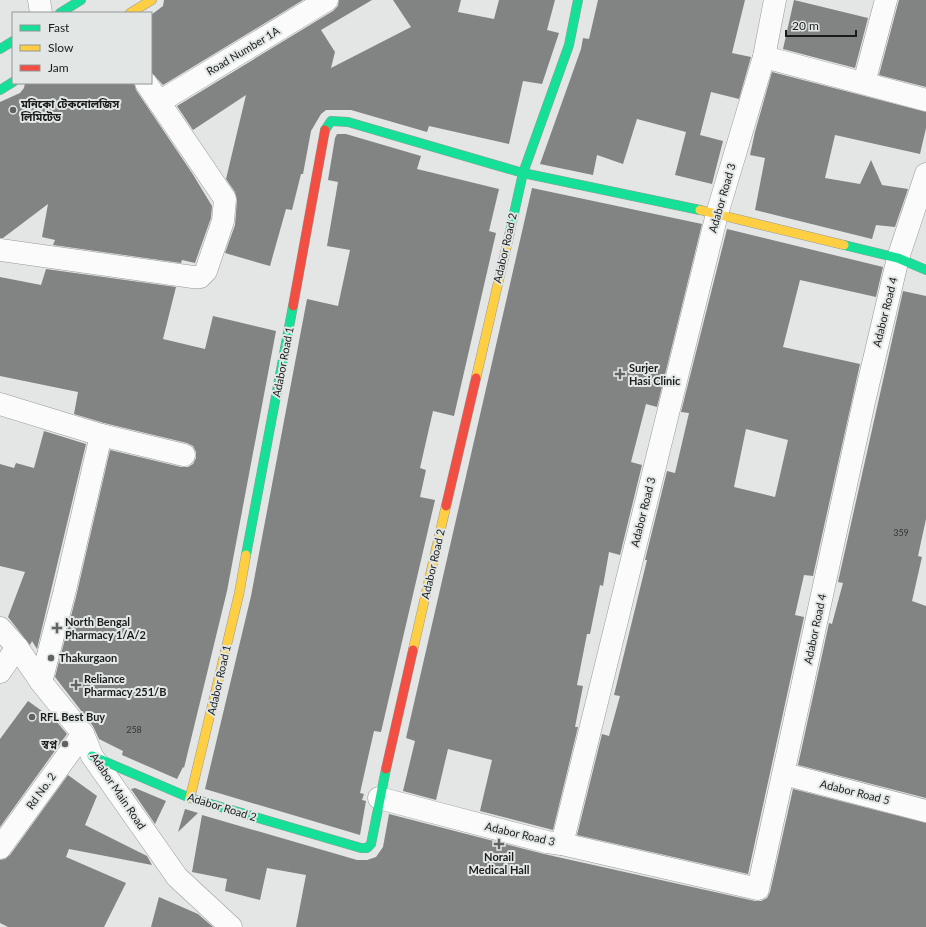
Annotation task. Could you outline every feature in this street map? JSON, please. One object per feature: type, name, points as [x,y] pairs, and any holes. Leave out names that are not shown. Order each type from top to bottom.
[{"type":"street","points":[[39,0],[41,12]]},
{"type":"street","points":[[62,12],[81,0]]},
{"type":"street","points":[[132,12],[152,0]]},
{"type":"street","name":"Road Number 1A","points":[[159,102],[327,0]]},
{"type":"street","name":"Adabor Road 2","points":[[92,756],[190,798],[361,848],[367,848],[371,844],[379,798],[523,173],[569,45],[578,0]]},
{"type":"street","name":"Adabor Road 3","points":[[379,798],[547,842],[562,844],[716,214],[764,57],[775,0]]},
{"type":"street","points":[[864,83],[886,0]]},
{"type":"street","points":[[0,49],[12,42]]},
{"type":"street","points":[[764,57],[926,100]]},
{"type":"street","points":[[0,90],[12,83]]},
{"type":"street","points":[[0,250],[193,277],[200,277],[206,271],[223,221],[224,199],[147,84]]},
{"type":"street","name":"Adabor Road 1","points":[[190,798],[239,594],[296,297],[323,133],[331,121],[348,122],[523,173]]},
{"type":"street","points":[[523,173],[716,214],[898,258],[926,270]]},
{"type":"street","name":"Adabor Road 4","points":[[562,844],[758,889],[864,402],[898,258],[926,174]]},
{"type":"street","points":[[0,404],[101,435],[184,455]]},
{"type":"street","points":[[41,682],[64,594],[101,435]]},
{"type":"street","name":"Adabor Main Road","points":[[0,628],[17,647],[41,682],[83,734],[92,756],[177,877],[231,927]]},
{"type":"street","points":[[0,672],[17,647]]},
{"type":"street","name":"Rd No. 2","points":[[0,848],[83,734]]},
{"type":"street","name":"Adabor Road 5","points":[[784,774],[926,811]]},
{"type":"building","points":[[164,0],[303,0],[163,85],[152,73],[152,14],[163,6]]},
{"type":"building","points":[[339,0],[372,0],[321,30],[335,52],[331,68],[411,27],[393,0],[461,0],[458,12],[494,19],[499,0],[555,0],[547,30],[559,33],[542,84],[523,81],[509,144],[429,126],[427,132],[351,110],[326,110],[321,114],[311,131],[303,174],[301,174],[292,210],[286,209],[270,266],[225,253],[235,225],[237,200],[235,192],[226,179],[246,95],[193,130],[177,106],[333,11],[338,6]]},
{"type":"building","points":[[598,0],[745,0],[732,53],[751,57],[739,99],[711,92],[700,135],[723,141],[712,184],[675,175],[686,132],[637,119],[623,164],[597,155],[593,175],[540,164],[581,49],[583,38],[589,39]]},
{"type":"building","points":[[794,0],[868,18],[855,68],[783,49]]},
{"type":"building","points":[[899,0],[926,0],[926,87],[879,75]]},
{"type":"building","points":[[772,72],[926,112],[926,128],[920,154],[835,135],[825,178],[860,184],[871,160],[882,185],[908,189],[895,227],[876,225],[872,239],[755,210],[765,158],[750,155]]},
{"type":"building","points":[[25,84],[134,84],[136,90],[192,173],[212,206],[211,218],[195,263],[182,260],[181,263],[53,245],[55,240],[42,237],[48,204],[3,238],[0,238],[0,102],[20,93]]},
{"type":"building","points":[[337,134],[346,134],[421,156],[417,169],[499,189],[489,231],[496,233],[454,416],[433,411],[420,468],[426,470],[420,497],[435,500],[381,732],[374,731],[360,793],[364,794],[362,800],[366,801],[360,835],[205,789],[251,596],[307,299],[338,306],[350,250],[327,246],[338,182],[328,180]]},
{"type":"building","points":[[532,188],[702,224],[657,407],[646,404],[631,462],[642,465],[620,555],[609,552],[603,586],[600,585],[590,634],[587,634],[577,685],[583,686],[575,727],[578,727],[553,830],[480,811],[492,760],[448,749],[436,800],[403,791],[415,741],[406,738]]},
{"type":"building","points":[[727,229],[883,267],[876,297],[800,280],[783,347],[860,364],[813,576],[804,575],[795,615],[804,617],[748,874],[577,835],[602,734],[609,736],[620,696],[614,695],[667,471],[675,473],[689,413],[681,412]],"holes":[[[746,429],[788,440],[775,497],[734,487]]]},
{"type":"building","points":[[46,269],[176,287],[163,339],[205,349],[213,316],[276,331],[227,591],[184,768],[183,767],[177,779],[122,755],[123,751],[99,739],[93,726],[55,677],[76,597],[110,450],[181,467],[188,467],[193,464],[196,458],[196,452],[193,446],[187,443],[104,423],[74,414],[78,392],[0,376],[0,277],[41,285]]},
{"type":"building","points":[[903,291],[926,296],[926,519],[918,556],[922,557],[912,601],[926,606],[926,798],[798,765],[829,623],[832,624],[843,583],[838,582]]},
{"type":"building","points":[[44,431],[86,444],[37,649],[32,641],[30,645],[8,617],[25,572],[0,566],[0,464],[14,468],[16,463],[34,468]]},
{"type":"building","points":[[28,701],[56,721],[67,734],[0,827],[0,739]]},
{"type":"building","points":[[68,775],[97,796],[85,825],[147,856],[152,865],[69,849],[66,857],[126,883],[104,927],[8,927],[0,923],[0,860],[5,859],[10,855]]},
{"type":"building","points":[[135,788],[166,801],[155,824],[131,789]]},
{"type":"building","points":[[793,789],[926,823],[926,927],[296,927],[306,875],[267,868],[260,900],[225,891],[227,879],[192,872],[202,815],[357,860],[367,860],[376,857],[383,847],[389,814],[544,854],[755,901],[761,901],[767,898],[770,892]]},
{"type":"building","points":[[185,809],[198,813],[178,832]]},
{"type":"building","points":[[159,897],[198,914],[213,927],[151,927]]},
{"type":"traffic: fast","points":[[62,12],[81,0]]},
{"type":"traffic: fast","points":[[509,236],[523,173],[569,45],[578,0]]},
{"type":"traffic: fast","points":[[0,49],[12,42]]},
{"type":"traffic: fast","points":[[0,90],[12,83]]},
{"type":"traffic: fast","points":[[325,130],[331,121],[348,122],[523,173],[700,210]]},
{"type":"traffic: fast","points":[[844,245],[898,258],[926,270]]},
{"type":"traffic: fast","points":[[246,555],[293,306]]},
{"type":"traffic: fast","points":[[92,756],[190,798],[361,848],[367,848],[371,844],[386,769]]},
{"type":"traffic: slow","points":[[132,12],[152,0]]},
{"type":"traffic: slow","points":[[700,210],[844,245]]},
{"type":"traffic: slow","points":[[476,378],[509,236]]},
{"type":"traffic: slow","points":[[413,650],[446,506]]},
{"type":"traffic: slow","points":[[190,798],[239,594],[246,555]]},
{"type":"traffic: jam","points":[[293,306],[325,130]]},
{"type":"traffic: jam","points":[[446,506],[476,378]]},
{"type":"traffic: jam","points":[[386,769],[413,650]]},
{"type":"place","name":"মনিকো টেকনোলজিস লিমিটেড","points":[[13,110]]},
{"type":"place","name":"Surjer Hasi Clinic","points":[[620,374]]},
{"type":"place","name":"North Bengal Pharmacy 1/A/2","points":[[57,628]]},
{"type":"place","name":"Thakurgaon","points":[[51,658]]},
{"type":"place","name":"Reliance Pharmacy 251/B","points":[[76,685]]},
{"type":"place","name":"RFL Best Buy","points":[[32,717]]},
{"type":"place","name":"স্বপ্ন","points":[[65,744]]},
{"type":"place","name":"Norail Medical Hall","points":[[499,844]]}]
